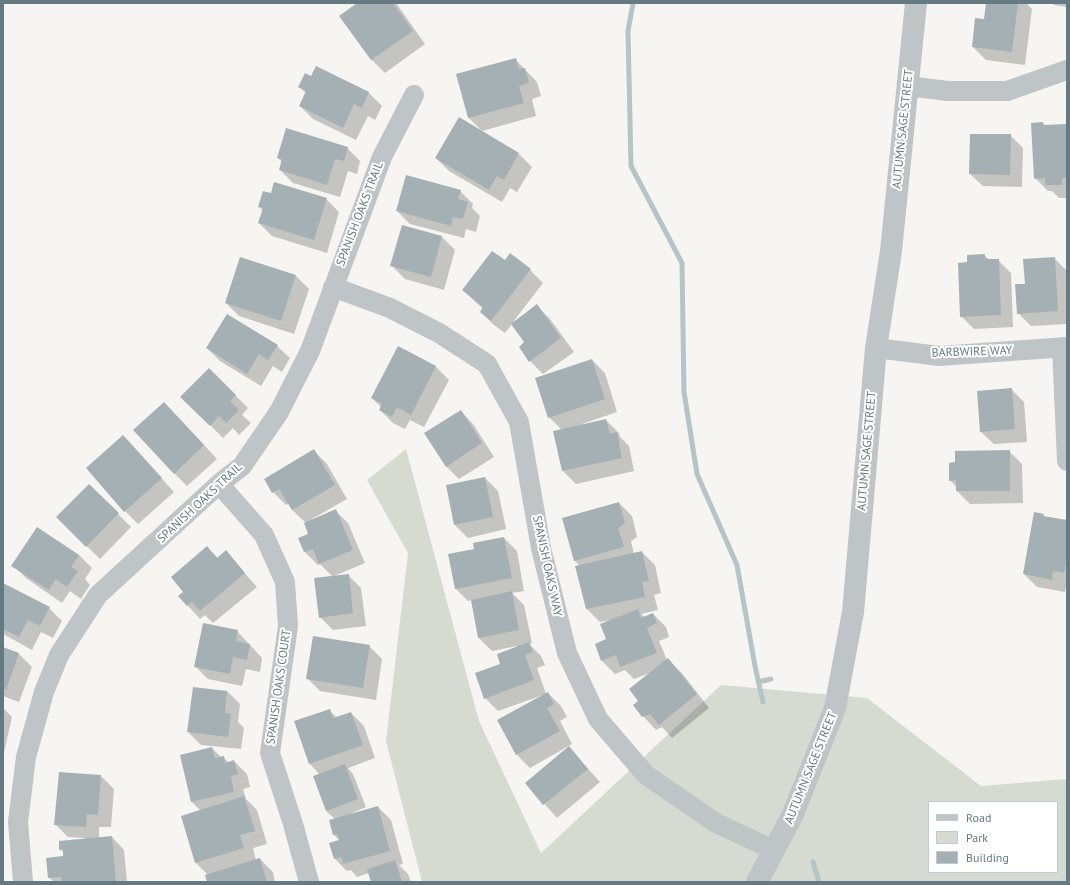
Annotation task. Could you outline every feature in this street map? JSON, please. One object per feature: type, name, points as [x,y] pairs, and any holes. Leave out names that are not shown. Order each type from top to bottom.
[{"type":"street","name":"AUTUMN SAGE STREET","points":[[757,882],[793,814],[835,708],[853,612],[876,348],[891,251],[916,3]]},
{"type":"street","points":[[907,86],[948,91],[1007,91],[1067,70]]},
{"type":"street","name":"SPANISH OAKS TRAIL","points":[[23,882],[18,822],[26,757],[44,692],[59,655],[98,596],[219,484],[242,466],[279,412],[310,351],[382,157],[414,96]]},
{"type":"street","name":"SPANISH OAKS WAY","points":[[333,287],[390,308],[439,333],[487,364],[519,422],[542,548],[567,653],[598,719],[646,776],[716,823],[774,850]]},
{"type":"street","points":[[1065,347],[1067,461]]},
{"type":"street","name":"BARBWIRE WAY","points":[[876,348],[939,356],[1065,347]]},
{"type":"street","name":"SPANISH OAKS COURT","points":[[219,484],[264,535],[285,582],[288,626],[270,753],[308,882]]},
{"type":"green space","points":[[406,449],[479,721],[541,853],[721,685],[867,698],[981,786],[1067,779],[1067,882],[422,882],[386,741],[408,553],[367,480]]},
{"type":"building","points":[[357,3],[393,3],[413,31],[371,60],[339,16]]},
{"type":"building","points":[[986,3],[1018,3],[1012,52],[972,47],[975,18],[984,19]]},
{"type":"building","points":[[516,58],[519,69],[525,68],[529,83],[519,86],[524,103],[468,118],[456,74]]},
{"type":"building","points":[[316,66],[369,92],[362,108],[354,104],[343,128],[299,106],[306,91],[298,87],[305,73],[311,76]]},
{"type":"building","points":[[459,117],[519,153],[504,180],[497,176],[489,190],[435,158]]},
{"type":"building","points":[[1043,122],[1043,125],[1067,124],[1067,178],[1062,178],[1062,185],[1045,185],[1045,178],[1034,179],[1031,123]]},
{"type":"building","points":[[286,128],[348,147],[344,161],[335,159],[327,185],[279,170],[282,159],[277,158]]},
{"type":"building","points":[[970,134],[1011,134],[1010,175],[969,174]]},
{"type":"building","points":[[406,175],[461,190],[458,199],[468,202],[463,219],[453,217],[451,226],[396,211]]},
{"type":"building","points":[[274,182],[327,198],[314,240],[258,223],[263,208],[258,207],[263,191],[271,193]]},
{"type":"building","points":[[402,225],[442,236],[431,277],[390,266]]},
{"type":"building","points":[[492,251],[505,260],[510,253],[531,269],[491,321],[480,312],[483,307],[462,290]]},
{"type":"building","points":[[985,254],[985,259],[999,259],[1001,315],[960,317],[958,263],[967,262],[967,255]]},
{"type":"building","points":[[240,257],[296,275],[281,321],[225,303]]},
{"type":"building","points":[[1055,257],[1058,311],[1017,314],[1015,284],[1025,284],[1023,259]]},
{"type":"building","points":[[537,304],[561,338],[529,362],[519,347],[524,342],[511,324]]},
{"type":"building","points":[[227,314],[278,345],[268,360],[259,354],[247,374],[206,348]]},
{"type":"building","points":[[398,346],[436,366],[411,415],[397,407],[392,417],[379,410],[382,404],[371,398]]},
{"type":"building","points":[[592,359],[605,399],[548,418],[535,378]]},
{"type":"building","points":[[209,368],[236,395],[230,401],[239,410],[226,423],[219,416],[210,426],[180,397]]},
{"type":"building","points":[[1012,388],[1015,429],[980,432],[977,391]]},
{"type":"building","points":[[164,402],[204,445],[174,474],[133,430]]},
{"type":"building","points":[[461,410],[482,443],[446,467],[424,433]]},
{"type":"building","points":[[606,419],[610,434],[617,432],[622,458],[562,471],[553,431]]},
{"type":"building","points":[[123,435],[162,478],[124,512],[86,468]]},
{"type":"building","points":[[314,449],[335,485],[292,510],[279,489],[272,493],[264,479]]},
{"type":"building","points":[[1010,450],[1010,491],[956,491],[956,480],[949,481],[949,463],[955,462],[955,451]]},
{"type":"building","points":[[485,477],[493,517],[454,525],[446,485]]},
{"type":"building","points":[[89,484],[119,513],[86,547],[56,517]]},
{"type":"building","points":[[619,502],[625,523],[618,528],[624,547],[574,561],[562,518]]},
{"type":"building","points":[[336,509],[353,550],[319,564],[313,549],[304,552],[298,538],[308,534],[304,523]]},
{"type":"building","points":[[1034,512],[1044,514],[1043,516],[1067,520],[1067,559],[1064,573],[1053,571],[1052,580],[1023,574]]},
{"type":"building","points":[[37,527],[79,555],[71,567],[78,571],[67,587],[56,579],[49,590],[11,566]]},
{"type":"building","points":[[504,537],[512,578],[455,589],[448,554],[474,549],[473,543]]},
{"type":"building","points":[[207,546],[217,558],[226,550],[245,573],[200,611],[192,602],[187,606],[178,596],[183,592],[171,577]]},
{"type":"building","points":[[642,551],[649,581],[642,582],[645,597],[586,609],[575,566]]},
{"type":"building","points":[[349,574],[353,613],[319,618],[314,578]]},
{"type":"building","points":[[3,583],[50,607],[40,626],[28,620],[19,637],[3,629]]},
{"type":"building","points":[[512,591],[519,630],[478,638],[471,600]]},
{"type":"building","points":[[638,609],[641,618],[653,613],[657,623],[647,628],[657,653],[620,667],[616,655],[601,661],[595,644],[606,639],[600,624]]},
{"type":"building","points":[[203,623],[238,630],[236,641],[250,644],[247,660],[233,657],[230,674],[194,667]]},
{"type":"building","points":[[313,636],[370,645],[363,688],[306,679]]},
{"type":"building","points":[[529,642],[533,652],[525,655],[534,680],[484,699],[475,673],[500,664],[497,654]]},
{"type":"building","points":[[3,647],[19,653],[6,690],[3,689]]},
{"type":"building","points":[[668,658],[697,694],[659,725],[650,714],[642,717],[633,705],[638,701],[629,689]]},
{"type":"building","points":[[193,687],[227,691],[225,713],[231,714],[228,737],[187,732]]},
{"type":"building","points":[[548,692],[554,704],[547,708],[560,731],[516,755],[497,720]]},
{"type":"building","points":[[330,709],[333,718],[351,712],[363,745],[309,764],[294,721]]},
{"type":"building","points":[[569,746],[588,769],[543,805],[525,783]]},
{"type":"building","points":[[212,747],[215,758],[224,756],[225,763],[234,760],[238,774],[231,776],[234,792],[191,802],[180,755]]},
{"type":"building","points":[[345,764],[358,799],[326,811],[313,776]]},
{"type":"building","points":[[59,772],[101,775],[98,815],[87,814],[86,827],[54,825]]},
{"type":"building","points":[[244,796],[255,831],[240,835],[244,848],[195,863],[181,816]]},
{"type":"building","points":[[378,806],[390,851],[343,864],[341,857],[334,859],[329,843],[339,840],[337,834],[333,835],[329,820]]},
{"type":"building","points":[[112,836],[116,882],[62,882],[61,877],[48,878],[46,858],[63,856],[63,849],[59,850],[59,841]]},
{"type":"building","points":[[260,858],[267,882],[207,882],[205,875]]},
{"type":"building","points":[[395,860],[402,882],[371,882],[367,869]]},
{"type":"waterway","points":[[633,3],[628,31],[631,166],[682,263],[684,392],[697,474],[737,565],[763,702]]},
{"type":"waterway","points":[[758,682],[771,679]]},
{"type":"waterway","points":[[813,862],[819,882]]}]
